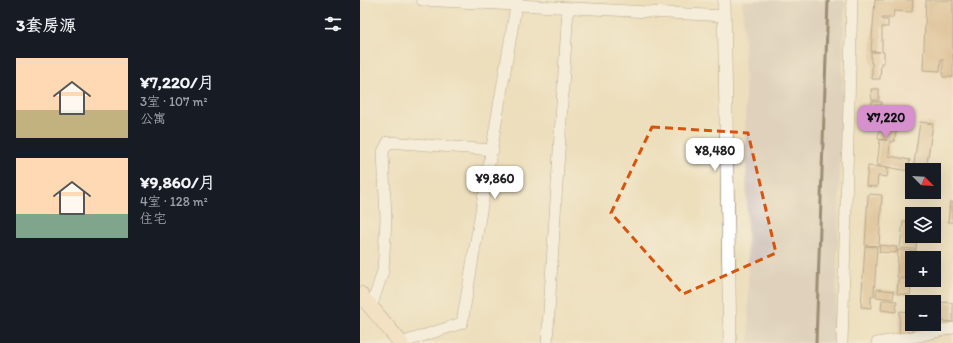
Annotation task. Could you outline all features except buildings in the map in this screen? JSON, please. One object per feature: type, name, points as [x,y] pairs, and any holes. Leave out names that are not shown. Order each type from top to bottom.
[{"type":"main road","points":[[360,294],[401,343]]},
{"type":"street","points":[[422,0],[518,3],[568,8],[724,16]]},
{"type":"street","points":[[724,0],[730,343]]},
{"type":"street","points":[[842,343],[852,0]]},
{"type":"street","points":[[401,343],[462,323],[518,3]]},
{"type":"street","points":[[547,343],[568,8]]},
{"type":"street","points":[[371,308],[383,271],[386,219],[383,152],[388,142],[492,150]]},
{"type":"street","points":[[876,343],[923,336],[953,328]]},
{"type":"highlighted area","points":[[652,127],[748,133],[776,253],[683,294],[611,213]]},
{"type":"shaded area","points":[[742,0],[845,0],[835,343],[749,343],[744,39]]},
{"type":"shaded area","points":[[867,0],[953,0],[953,134],[867,124]]},
{"type":"railway","points":[[816,343],[828,0]]}]
